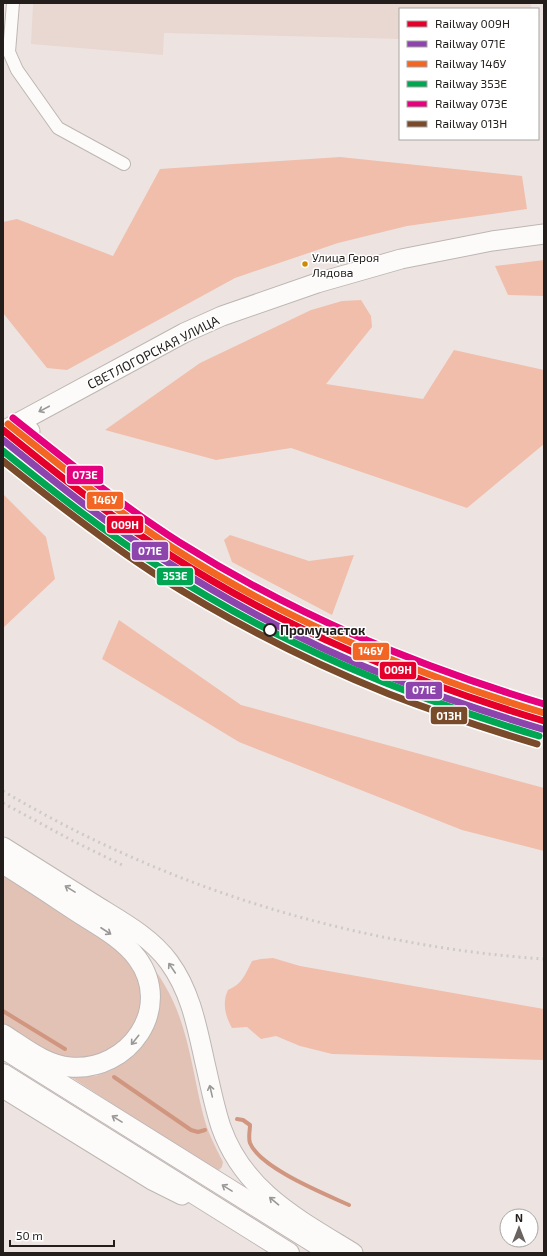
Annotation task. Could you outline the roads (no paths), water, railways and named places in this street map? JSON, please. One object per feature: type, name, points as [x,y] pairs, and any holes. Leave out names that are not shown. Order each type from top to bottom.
[{"type":"highway","points":[[3,1048],[330,1253]]},
{"type":"highway","points":[[3,1074],[289,1253]]},
{"type":"main road","name":"СВЕТЛОГОРСКАЯ УЛИЦА","points":[[82,395],[184,333],[222,316],[296,290],[401,259],[492,241],[544,234]]},
{"type":"main road","points":[[3,431],[82,395]]},
{"type":"main road","points":[[3,446],[82,395]]},
{"type":"main road","points":[[3,847],[125,924],[156,947],[180,978],[188,995],[220,1122],[229,1146],[240,1165],[252,1182],[279,1206],[353,1253]]},
{"type":"main road","points":[[3,864],[112,934],[129,948],[143,968],[148,980],[150,993],[150,1008],[146,1021],[132,1043],[120,1054],[98,1064],[85,1067],[58,1065],[46,1061],[3,1034]]},
{"type":"main road","points":[[3,1088],[152,1180],[254,1231]]},
{"type":"main road","points":[[296,1231],[349,1253]]},
{"type":"street","points":[[13,3],[7,38],[9,52],[17,70],[58,128],[124,164]]},
{"type":"waterway","points":[[3,1011],[65,1049]]},
{"type":"waterway","points":[[114,1077],[191,1130],[198,1132],[205,1130]]},
{"type":"waterway","points":[[237,1119],[243,1120],[250,1125],[250,1143],[256,1152],[266,1162],[294,1179],[349,1205]]},
{"type":"railway","points":[[3,791],[65,826],[130,856],[196,883],[264,906],[333,926],[403,941],[473,952],[544,959]]},
{"type":"railway","points":[[3,803],[73,841],[122,865]]},
{"type":"rail line","name":"073Е","points":[[13,418],[94,482],[157,528],[267,593],[356,636],[402,655],[496,689],[544,704]]},
{"type":"rail line","name":"146У","points":[[8,424],[89,488],[151,534],[217,575],[261,600],[353,644],[400,663],[495,698],[544,713]]},
{"type":"rail line","name":"009Н","points":[[3,430],[85,495],[148,541],[214,582],[259,607],[305,630],[398,671],[446,689],[544,721]]},
{"type":"rail line","name":"071Е","points":[[3,440],[124,534],[194,579],[250,611],[278,626],[365,667],[468,706],[542,729]]},
{"type":"rail line","name":"353Е","points":[[3,451],[41,482],[120,541],[161,568],[251,621],[344,666],[440,704],[539,736]]},
{"type":"rail line","name":"013Н","points":[[3,461],[79,520],[138,563],[242,625],[300,655],[359,682],[426,708],[537,744]]},
{"type":"place","name":"Улица Героя Лядова","points":[[305,264]]},
{"type":"place","name":"Промучасток","points":[[270,630]]}]
